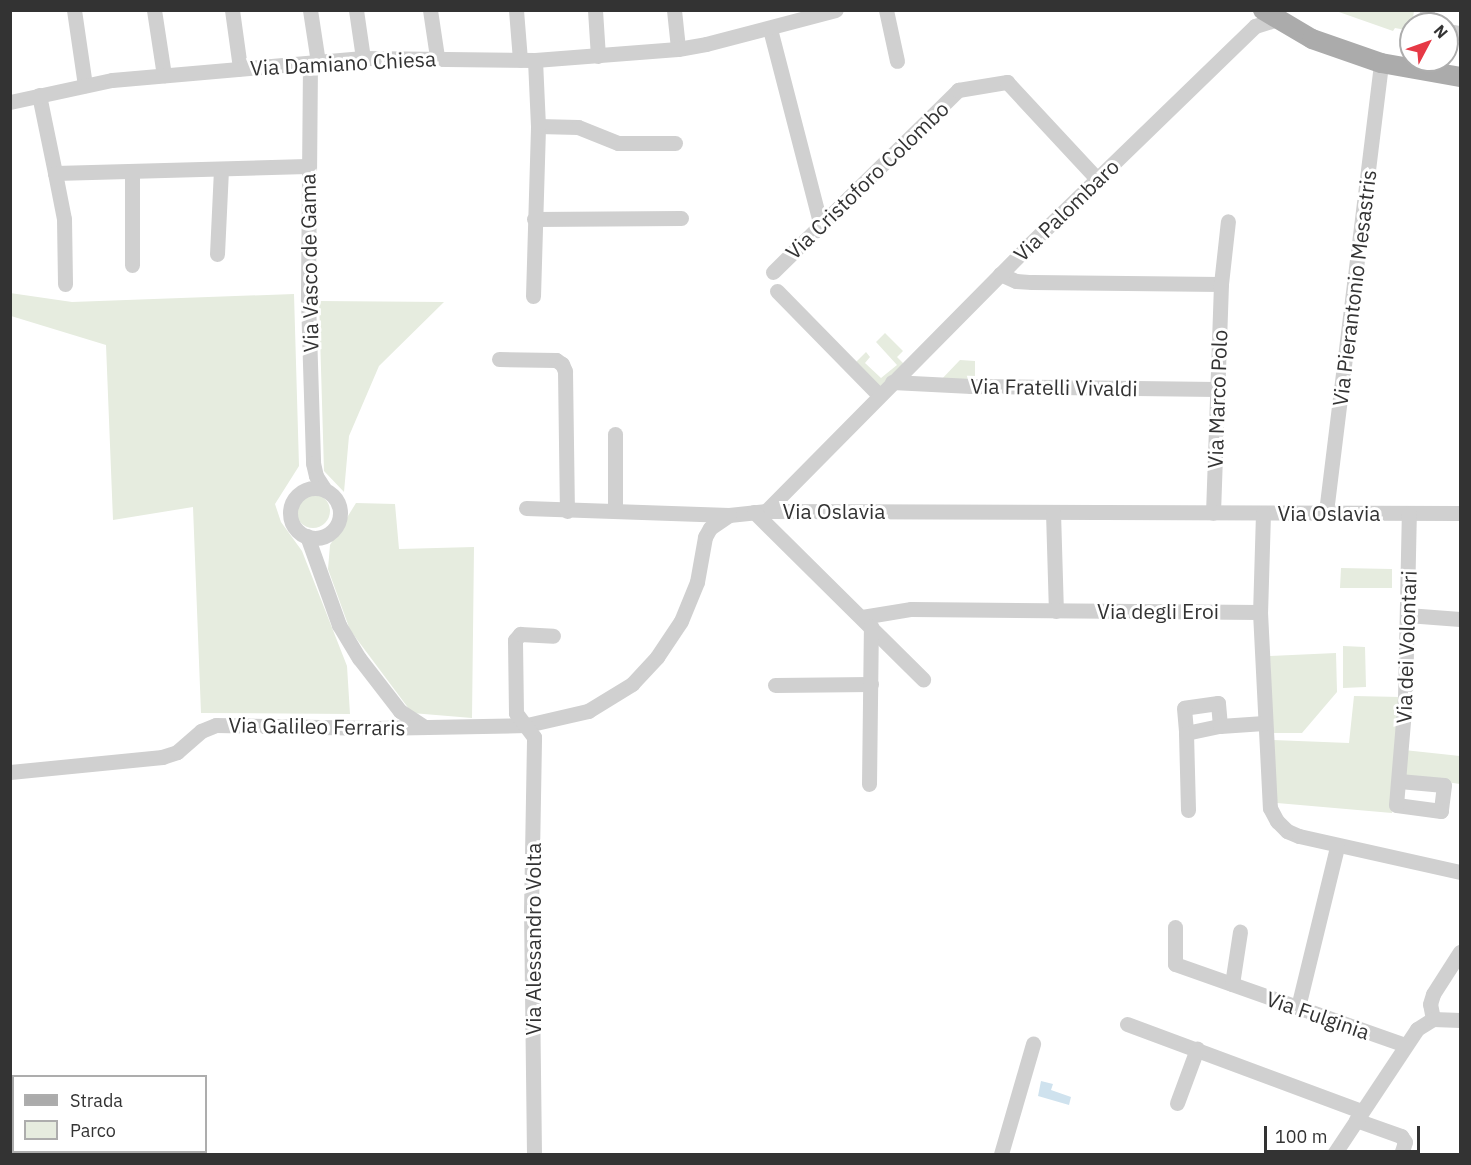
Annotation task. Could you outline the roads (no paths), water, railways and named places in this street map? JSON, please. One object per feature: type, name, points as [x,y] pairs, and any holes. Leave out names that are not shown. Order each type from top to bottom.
[{"type":"main road","points":[[1265,19],[1312,39],[1381,63],[1461,77]]},
{"type":"street","points":[[74,10],[85,84]]},
{"type":"street","points":[[154,10],[164,75]]},
{"type":"street","points":[[232,10],[240,68]]},
{"type":"street","name":"Via Vasco de Gama","points":[[310,10],[314,63],[307,166],[313,463],[316,476],[325,490],[337,500],[340,516],[320,547],[319,567]]},
{"type":"street","points":[[356,10],[363,58]]},
{"type":"street","points":[[430,10],[437,57]]},
{"type":"street","points":[[516,10],[528,60],[538,126],[532,296]]},
{"type":"street","points":[[595,10],[598,56]]},
{"type":"street","points":[[675,10],[678,49]]},
{"type":"street","name":"Via Damiano Chiesa","points":[[10,102],[85,84],[363,58],[437,57],[528,60],[678,49],[836,10]]},
{"type":"street","points":[[886,10],[897,61]]},
{"type":"street","points":[[1257,10],[1265,19]]},
{"type":"street","name":"Via Palombaro","points":[[760,512],[1014,260],[1265,19]]},
{"type":"street","points":[[770,28],[820,224]]},
{"type":"street","name":"Via Pierantonio Mesastris","points":[[1326,512],[1381,63]]},
{"type":"street","name":"Via Cristoforo Colombo","points":[[773,272],[958,90],[1007,82],[1098,180]]},
{"type":"street","points":[[39,96],[64,219],[65,284]]},
{"type":"street","points":[[538,126],[578,127],[618,143],[675,143]]},
{"type":"street","points":[[55,173],[307,166]]},
{"type":"street","points":[[217,254],[221,170]]},
{"type":"street","points":[[132,172],[132,265]]},
{"type":"street","points":[[534,219],[681,218]]},
{"type":"street","name":"Via Marco Polo","points":[[1213,513],[1221,284],[1228,221]]},
{"type":"street","points":[[1014,260],[1032,282]]},
{"type":"street","points":[[1000,274],[1016,281],[1032,282],[1221,284]]},
{"type":"street","points":[[777,291],[879,395]]},
{"type":"street","points":[[499,359],[556,360],[562,364],[565,371],[567,510]]},
{"type":"street","name":"Via Fratelli Vivaldi","points":[[892,382],[971,386],[1216,389]]},
{"type":"street","points":[[615,434],[615,511]]},
{"type":"street","name":"Via Vasco de Gama","points":[[313,463],[300,494],[295,499],[291,513],[295,527],[307,536],[339,625],[358,658],[387,696],[393,718]]},
{"type":"street","points":[[300,494],[312,488],[325,490]]},
{"type":"street","name":"Via Oslavia","points":[[526,508],[729,515],[760,512],[1461,513]]},
{"type":"street","points":[[760,512],[923,678]]},
{"type":"street","points":[[1053,512],[1056,611]]},
{"type":"street","points":[[1263,513],[1260,612],[1264,723],[1270,808],[1277,821],[1287,831],[1338,847],[1461,872]]},
{"type":"street","name":"Via dei Volontari","points":[[1399,781],[1407,615],[1409,513]]},
{"type":"street","points":[[527,725],[588,711],[632,684],[657,657],[681,621],[697,582],[705,537],[714,523],[729,515]]},
{"type":"street","points":[[307,536],[327,535]]},
{"type":"street","name":"Via degli Eroi","points":[[867,622],[911,609],[1260,612]]},
{"type":"street","points":[[1407,615],[1461,620]]},
{"type":"street","points":[[867,622],[871,684],[869,784]]},
{"type":"street","name":"Via Alessandro Volta","points":[[534,1155],[531,912],[534,737],[516,712],[515,640],[520,634],[553,636]]},
{"type":"street","points":[[775,685],[871,684]]},
{"type":"street","points":[[1188,810],[1184,708],[1218,703],[1220,726]]},
{"type":"street","name":"Via Galileo Ferraris","points":[[10,772],[162,757],[177,752],[201,731],[216,725],[374,728],[393,718],[427,727],[527,725]]},
{"type":"street","points":[[1186,733],[1220,726],[1264,723]]},
{"type":"street","points":[[1298,1008],[1338,847]]},
{"type":"street","name":"Via Fulginia","points":[[1175,927],[1175,964],[1405,1045]]},
{"type":"street","points":[[1232,984],[1240,932]]},
{"type":"street","points":[[1432,1019],[1430,1004],[1433,994],[1461,952]]},
{"type":"street","points":[[1334,1155],[1417,1029],[1432,1019],[1461,1020]]},
{"type":"street","points":[[1127,1024],[1197,1050],[1401,1136],[1405,1142],[1401,1155]]},
{"type":"street","points":[[1001,1155],[1033,1044]]},
{"type":"street","points":[[1177,1103],[1197,1050]]},
{"type":"water","points":[[1041,1081],[1053,1084],[1051,1090],[1071,1097],[1069,1105],[1038,1096]]}]
